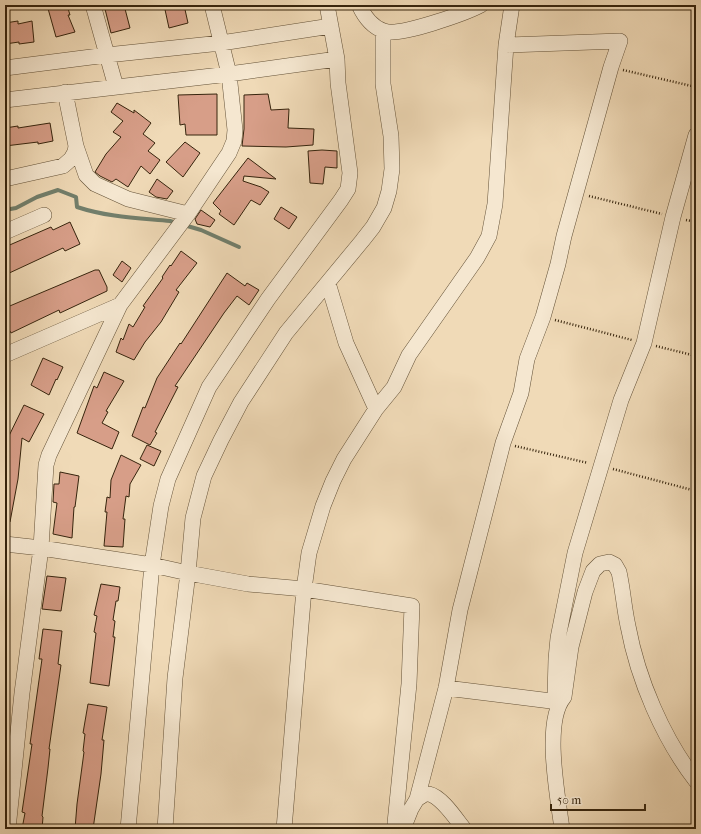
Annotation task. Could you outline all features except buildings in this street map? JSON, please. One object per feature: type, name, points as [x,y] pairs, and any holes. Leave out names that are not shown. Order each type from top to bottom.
[{"type":"street","points":[[92,5],[116,86]]},
{"type":"street","points":[[8,829],[22,693],[41,548],[46,465],[48,455],[120,305],[188,214],[229,153],[234,141],[235,130],[229,74],[212,5]]},
{"type":"street","points":[[128,829],[152,565],[161,506],[168,479],[209,387],[268,299],[348,189],[350,173],[338,83],[337,59],[327,5]]},
{"type":"street","points":[[359,5],[367,20],[384,31],[390,32],[414,28],[472,10],[481,5]]},
{"type":"street","points":[[284,829],[304,589],[309,553],[332,481],[344,459],[376,409],[394,387],[409,355],[477,258],[489,236],[495,204],[506,45],[512,5]]},
{"type":"street","points":[[5,68],[107,55],[222,43],[331,26]]},
{"type":"street","points":[[165,829],[175,678],[193,518],[204,476],[220,440],[241,402],[286,333],[373,227],[384,208],[389,191],[392,169],[391,136],[383,84],[384,31]]},
{"type":"street","points":[[403,829],[411,809],[417,799],[446,688],[460,610],[503,443],[521,393],[527,359],[543,317],[611,67],[620,41],[506,45]]},
{"type":"street","points":[[5,100],[229,74],[337,59]]},
{"type":"street","points":[[64,92],[76,146],[86,175],[94,184],[128,199],[188,214]]},
{"type":"street","points":[[559,702],[555,696],[558,638],[575,554],[621,400],[644,343],[673,217],[696,135]]},
{"type":"street","points":[[5,179],[63,166],[71,159],[75,152],[76,146]]},
{"type":"street","points":[[5,232],[44,215]]},
{"type":"street","points":[[328,283],[346,343],[376,409]]},
{"type":"street","points":[[5,355],[120,305]]},
{"type":"street","points":[[5,544],[152,565],[248,584],[304,589],[412,606],[409,684],[395,823],[397,829]]},
{"type":"street","points":[[562,829],[553,751],[555,722],[559,702],[564,697],[571,647],[585,592],[593,571],[600,564],[608,562],[615,566],[619,572],[628,627],[649,698],[667,738],[696,781]]},
{"type":"street","points":[[446,688],[559,702]]},
{"type":"street","points":[[417,799],[424,794],[429,794],[436,797],[464,829]]},
{"type":"path","points":[[611,67],[696,87]]},
{"type":"path","points":[[577,193],[696,222]]},
{"type":"path","points":[[543,317],[696,356]]},
{"type":"waterway","points":[[5,210],[16,208],[37,197],[58,190],[76,197],[77,207],[111,215],[177,223]]},
{"type":"waterway","points":[[184,225],[201,230],[239,247]]}]
